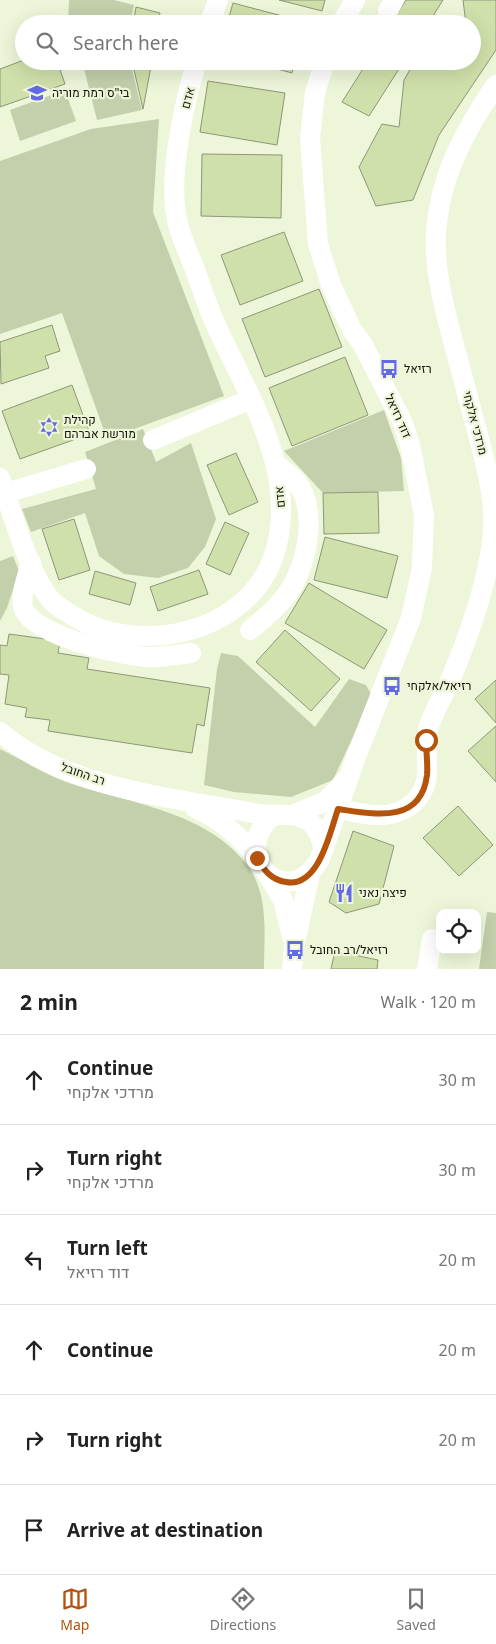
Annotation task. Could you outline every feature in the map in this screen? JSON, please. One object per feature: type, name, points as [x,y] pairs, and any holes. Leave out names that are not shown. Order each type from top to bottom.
[{"type":"street","points":[[212,15],[218,0]]},
{"type":"street","points":[[346,15],[355,0]]},
{"type":"street","name":"אדם","points":[[3,486],[31,562],[51,600],[78,619],[98,629],[122,636],[148,636],[193,629],[220,618],[240,604],[259,582],[272,560],[279,536],[282,513],[275,464],[265,432],[218,329],[182,238],[176,214],[175,191],[179,140],[195,70]]},
{"type":"street","name":"דוד רזיאל","points":[[322,70],[315,93],[310,138],[318,244],[331,285],[352,330],[362,343],[403,422],[410,445],[424,515],[422,568],[411,618],[350,774],[324,849]]},
{"type":"street","name":"מרדכי אלקחי","points":[[338,809],[376,815],[394,814],[411,805],[422,795],[427,773],[426,740],[429,725],[452,676],[486,576],[493,528],[492,503],[484,458],[443,302],[438,273],[436,234],[438,216],[451,162],[480,109],[496,85]]},
{"type":"street","points":[[153,440],[251,399]]},
{"type":"street","points":[[250,630],[269,614],[294,584],[307,543],[308,506],[301,489],[293,478],[275,464]]},
{"type":"street","points":[[3,486],[86,469]]},
{"type":"street","points":[[31,562],[23,606],[27,616],[44,630],[86,644],[138,656],[166,656],[191,653]]},
{"type":"street","name":"רב החובל","points":[[0,732],[35,755],[67,770],[130,789],[273,816]]},
{"type":"street","name":"דוד רזיאל","points":[[293,815],[326,801],[336,793],[350,774]]},
{"type":"street","name":"רב החובל","points":[[173,797],[220,820],[241,839],[257,858]]},
{"type":"street","points":[[292,969],[294,947],[310,874],[319,861],[324,849],[320,834],[313,824],[293,815],[273,816],[259,831],[255,846],[257,858],[283,900],[294,947]]},
{"type":"street","points":[[268,874],[288,883],[310,874]]},
{"type":"street","points":[[427,969],[432,939]]},
{"type":"green space","points":[[69,0],[114,0],[134,5],[132,15],[68,15]]},
{"type":"green space","points":[[84,70],[132,70],[142,110],[97,120]]},
{"type":"green space","points":[[65,90],[76,121],[20,141],[10,110]]},
{"type":"green space","points":[[159,119],[153,212],[224,396],[107,439],[62,313],[0,334],[0,161],[91,129]]},
{"type":"green space","points":[[384,410],[401,458],[404,491],[323,493],[284,451]]},
{"type":"green space","points":[[143,429],[156,462],[191,443],[216,519],[205,547],[188,568],[158,578],[124,574],[99,556],[85,513],[31,532],[22,509],[96,489],[85,452]]},
{"type":"green space","points":[[13,556],[19,571],[7,608],[0,621],[0,561]]},
{"type":"green space","points":[[221,653],[238,656],[315,727],[349,679],[366,685],[372,696],[333,780],[291,797],[234,792],[204,785],[217,669]]},
{"type":"green space","points":[[0,749],[63,781],[144,804],[192,823],[214,835],[234,850],[250,869],[260,892],[265,931],[264,969],[0,969]]},
{"type":"green space","points":[[487,912],[496,913],[496,969],[479,969]]},
{"type":"building","points":[[279,0],[325,0],[322,11]]},
{"type":"building","points":[[406,0],[443,0],[434,15],[397,15]]},
{"type":"building","points":[[463,0],[496,0],[496,50],[439,135],[413,200],[376,206],[359,167],[382,124],[399,127],[404,80],[410,70],[481,70],[481,15],[465,15]]},
{"type":"building","points":[[233,3],[278,15],[230,15]]},
{"type":"building","points":[[136,7],[160,13],[160,15],[135,15]]},
{"type":"building","points":[[15,63],[15,70],[60,70],[65,84],[0,107],[0,69]]},
{"type":"building","points":[[134,70],[150,70],[143,109]]},
{"type":"building","points":[[281,70],[293,70],[292,73]]},
{"type":"building","points":[[362,70],[398,70],[369,116],[342,102]]},
{"type":"building","points":[[208,81],[285,93],[277,145],[200,132]]},
{"type":"building","points":[[202,154],[282,155],[281,218],[201,216]]},
{"type":"building","points":[[284,232],[303,281],[240,305],[221,255]]},
{"type":"building","points":[[319,289],[342,347],[265,377],[242,319]]},
{"type":"building","points":[[52,325],[60,351],[45,356],[49,368],[1,384],[0,342]]},
{"type":"building","points":[[345,357],[368,415],[292,446],[269,388]]},
{"type":"building","points":[[72,385],[90,434],[20,459],[2,411]]},
{"type":"building","points":[[236,453],[258,502],[229,515],[207,465]]},
{"type":"building","points":[[378,492],[379,533],[324,534],[323,493]]},
{"type":"building","points":[[74,519],[90,570],[59,580],[42,529]]},
{"type":"building","points":[[225,522],[249,533],[230,575],[206,564]]},
{"type":"building","points":[[325,537],[398,556],[387,598],[314,580]]},
{"type":"building","points":[[199,570],[208,594],[158,611],[150,587]]},
{"type":"building","points":[[95,571],[136,583],[130,605],[89,594]]},
{"type":"building","points":[[309,583],[387,630],[364,669],[285,623]]},
{"type":"building","points":[[285,630],[340,679],[311,711],[256,662]]},
{"type":"building","points":[[9,634],[60,641],[58,653],[89,658],[87,669],[210,688],[204,726],[197,724],[192,753],[48,731],[50,720],[25,717],[27,708],[5,704],[9,675],[0,674],[0,645],[7,646]]},
{"type":"building","points":[[496,680],[496,723],[475,699]]},
{"type":"building","points":[[496,726],[496,782],[468,751]]},
{"type":"building","points":[[458,806],[493,845],[459,876],[423,838]]},
{"type":"building","points":[[353,831],[394,846],[379,904],[346,913],[329,902]]},
{"type":"building","points":[[335,951],[378,960],[377,969],[331,969]]},
{"type":"place","name":"בי\"ס רמת מוריה","points":[[37,93]]},
{"type":"place","name":"רזיאל","points":[[389,369]]},
{"type":"place","name":"קהילת מורשת אברהם","points":[[49,427]]},
{"type":"place","name":"רזיאל/אלקחי","points":[[392,686]]},
{"type":"place","name":"פיצה נאני","points":[[344,893]]},
{"type":"place","name":"רזיאל/רב החובל","points":[[295,950]]},
{"type":"route","points":[[257,858],[262,868],[275,879],[288,883],[303,879],[310,874],[319,861],[338,809],[376,815],[394,814],[411,805],[422,795],[425,784],[427,773],[426,740]]}]
